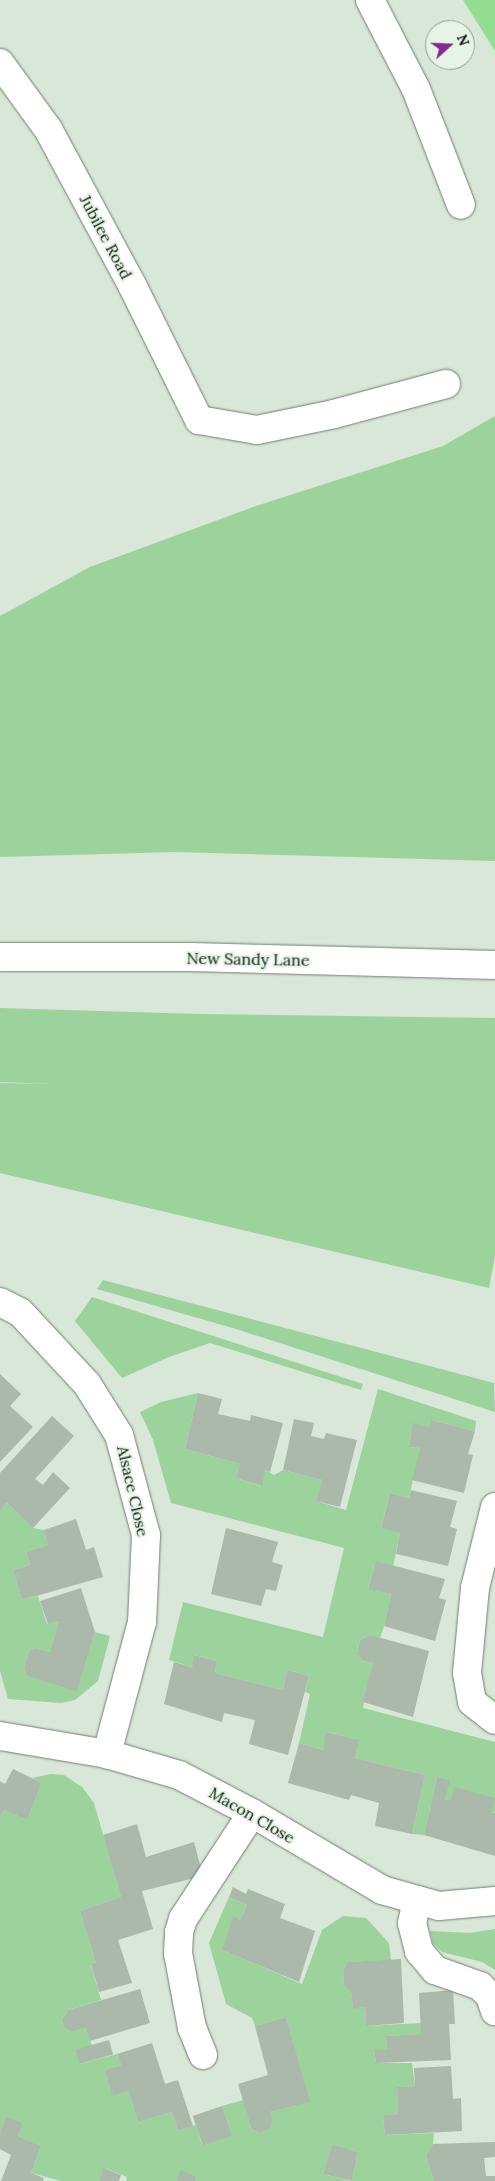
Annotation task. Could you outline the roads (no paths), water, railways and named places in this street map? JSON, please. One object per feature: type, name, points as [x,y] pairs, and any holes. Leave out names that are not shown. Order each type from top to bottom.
[{"type":"street","points":[[370,0],[416,90],[461,205]]},
{"type":"street","name":"Jubilee Road","points":[[0,63],[48,129],[132,286],[199,420],[257,430],[334,414],[446,384]]},
{"type":"street","name":"New Sandy Lane","points":[[0,957],[190,957],[495,965]]},
{"type":"street","name":"Alsace Close","points":[[0,1302],[20,1312],[87,1384],[120,1435],[146,1535],[142,1622],[107,1754]]},
{"type":"street","points":[[495,1507],[475,1588],[467,1673],[472,1702],[495,1720]]},
{"type":"street","name":"Macon Close","points":[[0,1736],[107,1754],[180,1774],[252,1813],[382,1890],[439,1906],[495,1901]]},
{"type":"street","points":[[203,2055],[192,2028],[178,1953],[179,1932],[183,1919],[252,1813]]},
{"type":"street","points":[[418,1900],[412,1923],[423,1956],[435,1970],[480,1986],[490,1996],[495,2011]]}]
